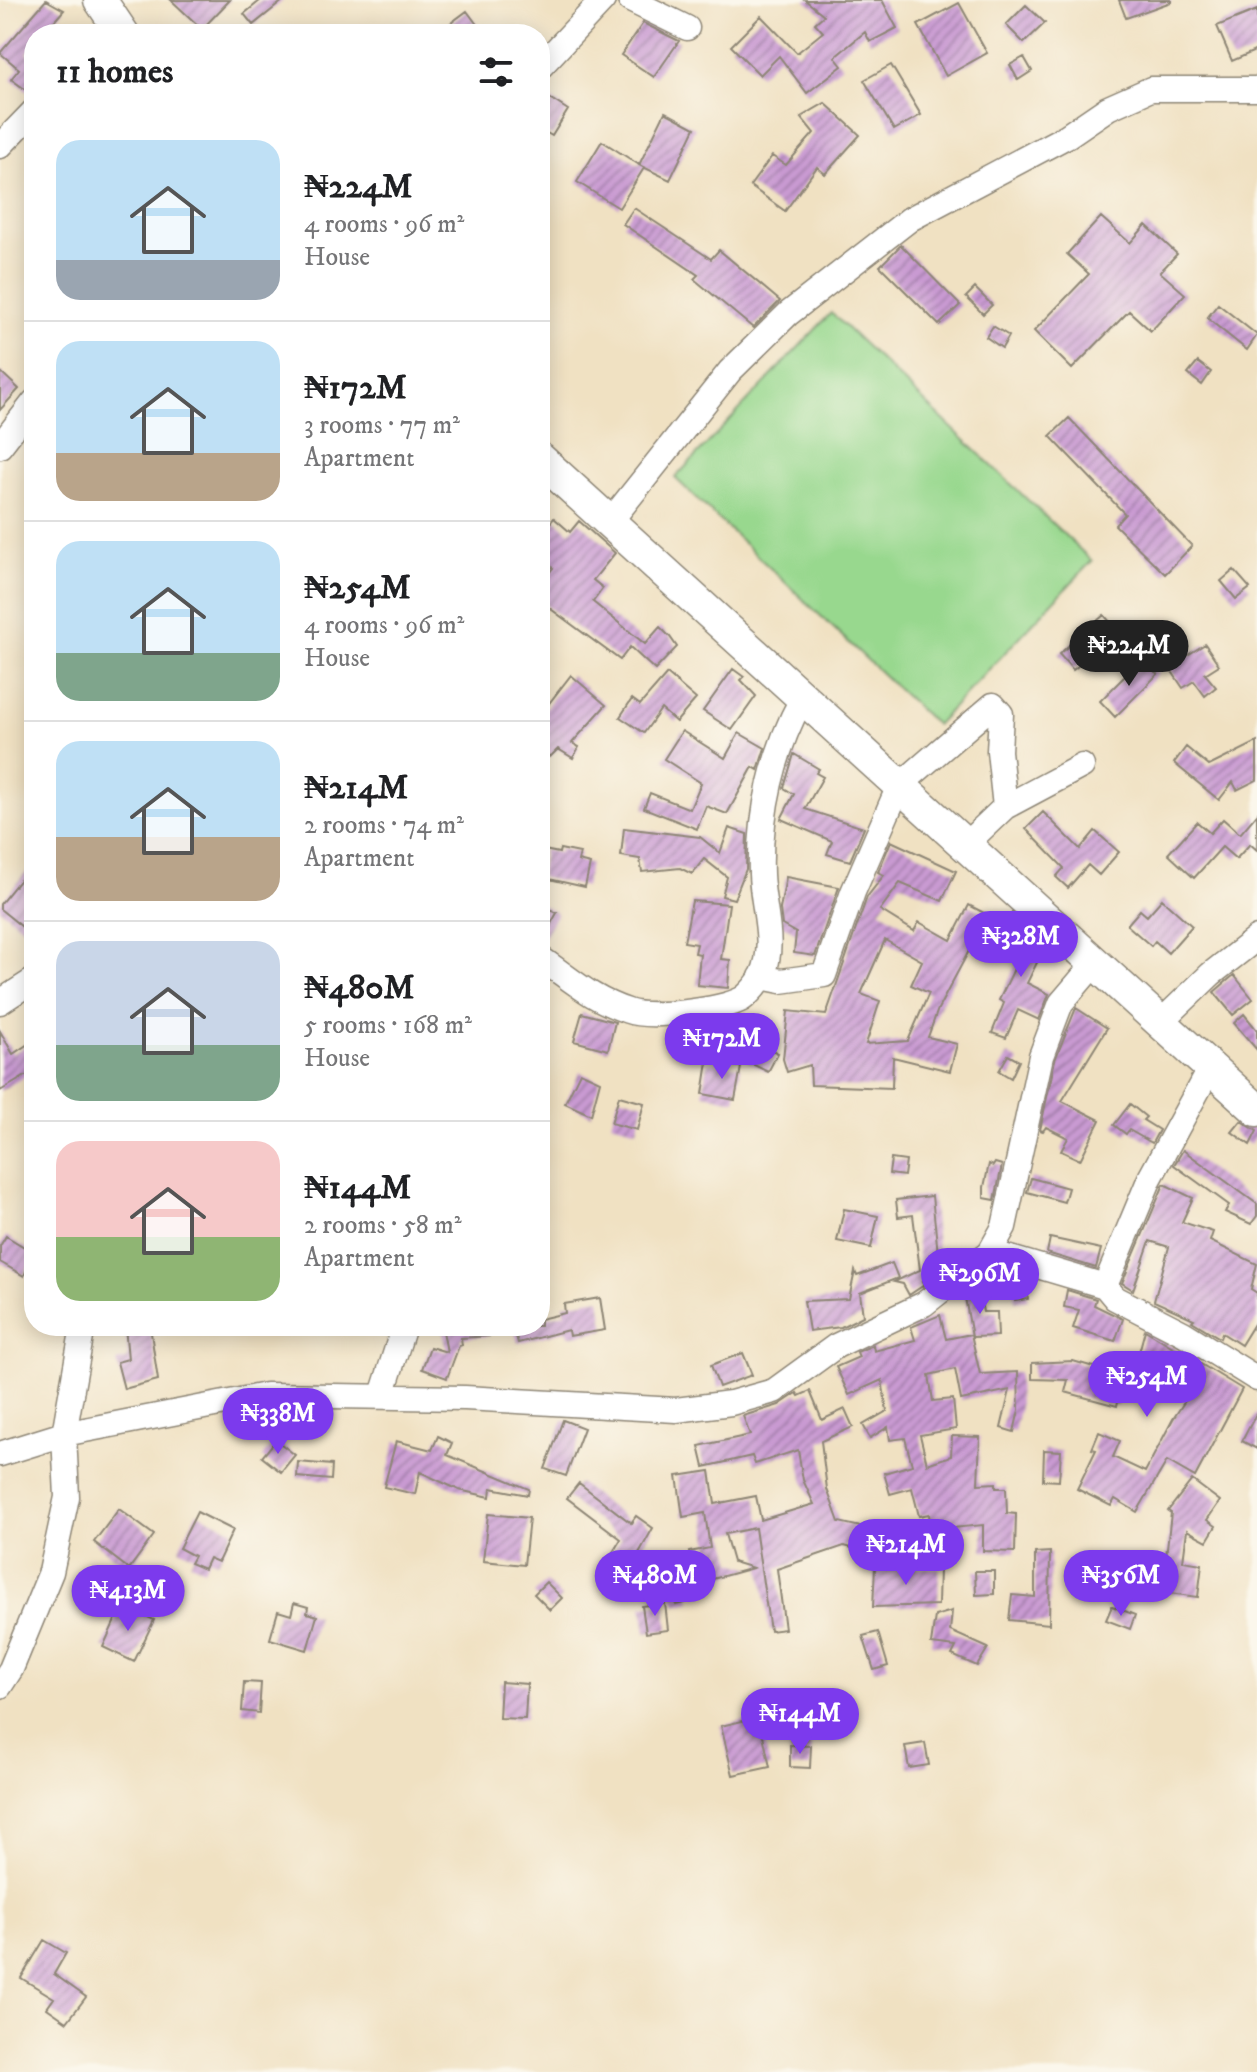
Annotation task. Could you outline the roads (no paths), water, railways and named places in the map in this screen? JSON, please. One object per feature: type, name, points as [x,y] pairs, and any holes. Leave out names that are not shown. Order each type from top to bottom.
[{"type":"main road","points":[[550,468],[1257,1110]]},
{"type":"street","points":[[550,56],[603,0]]},
{"type":"street","points":[[630,0],[687,28]]},
{"type":"street","points":[[609,523],[730,371],[788,314],[910,219],[1067,136],[1108,108],[1151,89],[1257,89]]},
{"type":"street","points":[[0,146],[24,121]]},
{"type":"street","points":[[0,446],[24,415]]},
{"type":"street","points":[[550,966],[583,992],[631,1013],[702,1010],[743,998],[761,977],[769,951],[761,874],[764,803],[786,728],[802,699]]},
{"type":"street","points":[[761,977],[781,981],[824,975],[853,892],[899,786],[993,705],[1001,714],[999,751],[1005,807]]},
{"type":"street","points":[[965,845],[1005,807],[1082,766]]},
{"type":"street","points":[[1160,1023],[1211,974],[1257,938]]},
{"type":"street","points":[[0,1454],[64,1434],[266,1395],[382,1395],[676,1410],[731,1403],[774,1391],[836,1346],[924,1304],[990,1252],[1004,1227],[1041,1056],[1061,1003],[1095,963]]},
{"type":"street","points":[[0,1002],[24,986]]},
{"type":"street","points":[[1105,1286],[1150,1178],[1210,1068]]},
{"type":"street","points":[[990,1252],[1105,1286],[1115,1298],[1183,1333],[1257,1379]]},
{"type":"street","points":[[0,1686],[11,1669],[51,1572],[67,1497],[64,1434],[81,1336]]},
{"type":"street","points":[[382,1395],[401,1336]]}]
